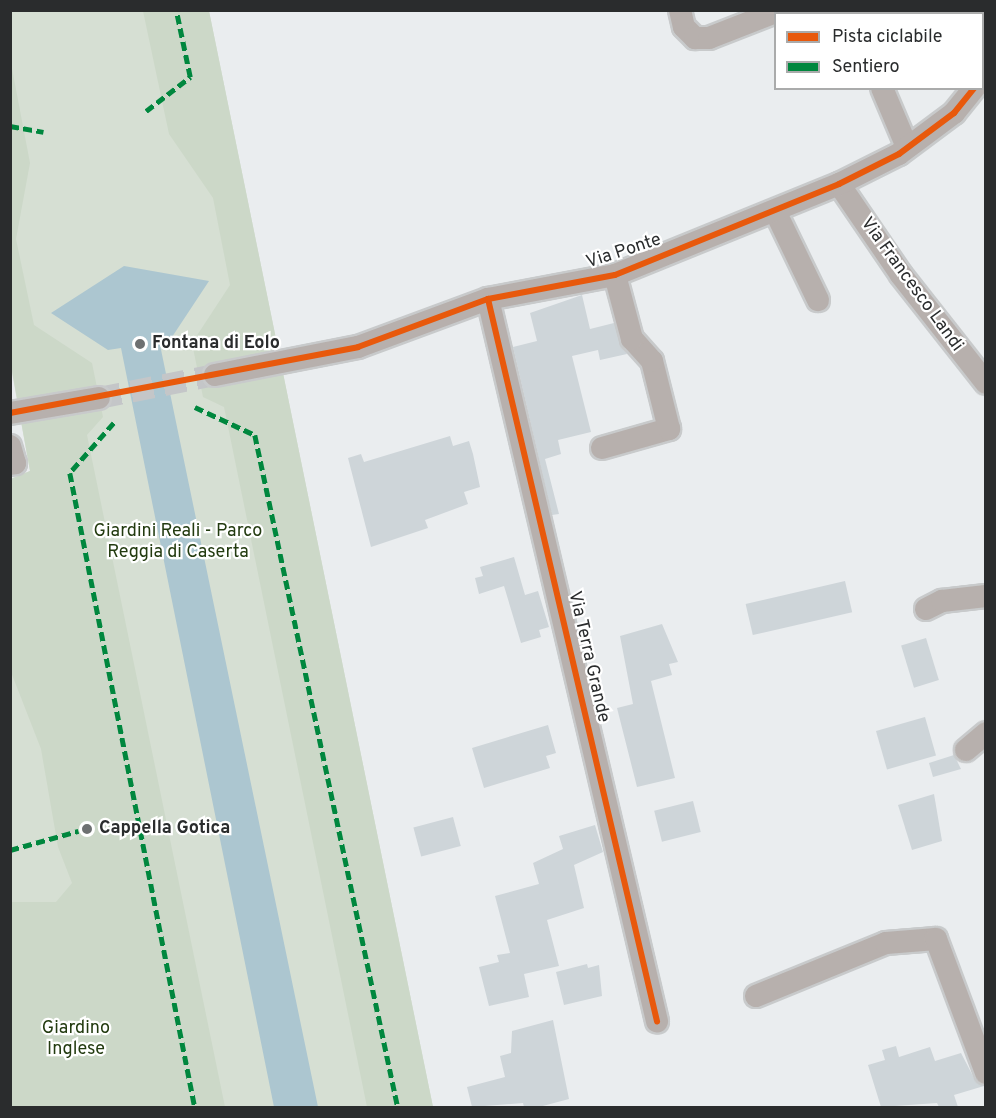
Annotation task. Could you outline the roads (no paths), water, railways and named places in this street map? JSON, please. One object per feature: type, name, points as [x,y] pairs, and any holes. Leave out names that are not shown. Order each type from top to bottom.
[{"type":"street","points":[[680,10],[684,27],[695,38],[709,38],[774,13]]},
{"type":"street","points":[[883,90],[907,147]]},
{"type":"street","name":"Via Ponte","points":[[215,375],[358,346],[489,299],[615,275],[839,184],[907,147],[954,113],[972,90]]},
{"type":"street","name":"Via Francesco Landi","points":[[839,184],[986,383]]},
{"type":"street","points":[[775,211],[818,300]]},
{"type":"street","points":[[602,448],[669,429],[652,362],[632,339],[615,275]]},
{"type":"street","name":"Via Terra Grande","points":[[489,299],[657,1021]]},
{"type":"street","points":[[10,413],[99,398]]},
{"type":"street","points":[[926,609],[942,601],[986,596]]},
{"type":"street","points":[[966,750],[986,733]]},
{"type":"street","points":[[756,996],[886,943],[936,939],[986,1073]]},
{"type":"water","points":[[124,266],[209,281],[172,337],[159,340],[318,1107],[274,1107],[121,348],[108,350],[51,313]]},
{"type":"tunnel","points":[[99,398],[215,375]]},
{"type":"place","name":"Fontana di Eolo","points":[[140,344]]},
{"type":"place","name":"Cappella Gotica","points":[[87,829]]},
{"type":"park label","name":"Giardini Reali - Parco Reggia di Caserta","points":[[178,543]]},
{"type":"park label","name":"Giardino Inglese","points":[[76,1040]]}]
